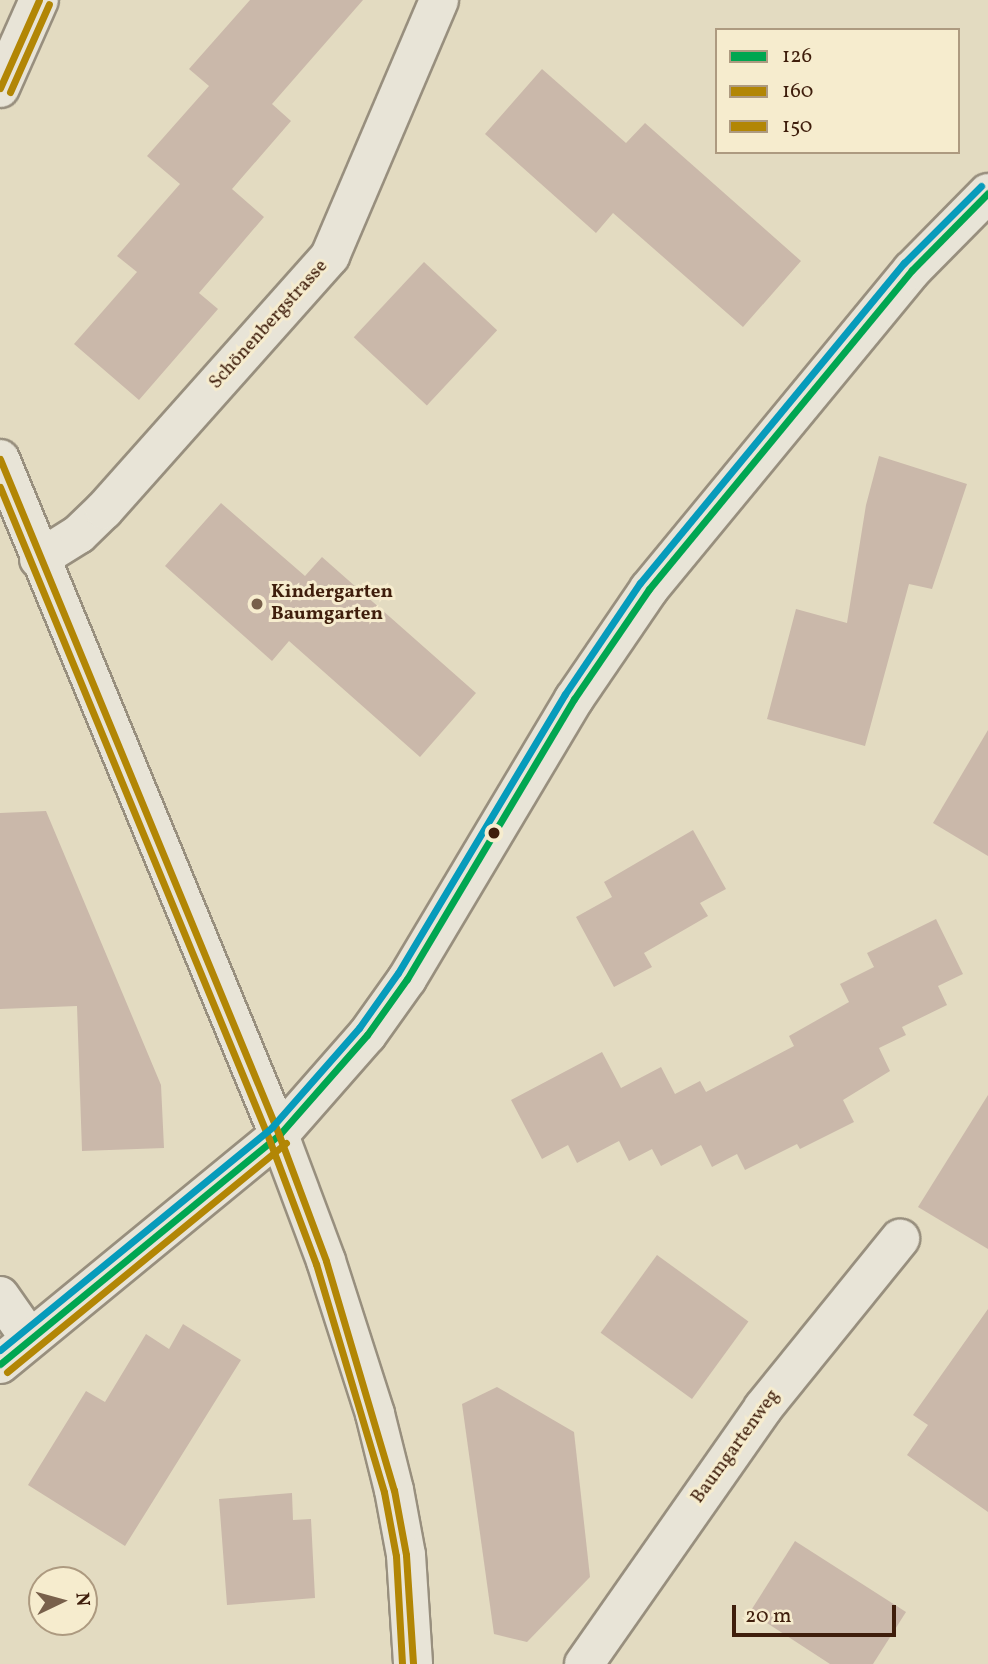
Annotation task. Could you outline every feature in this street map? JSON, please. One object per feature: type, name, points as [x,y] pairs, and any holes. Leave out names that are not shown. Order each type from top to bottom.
[{"type":"street","points":[[0,88],[39,0]]},
{"type":"street","name":"Schönenbergstrasse","points":[[39,559],[104,510],[330,256],[439,0]]},
{"type":"street","points":[[0,1364],[279,1135],[367,1035],[407,979],[574,699],[649,589],[912,270],[988,193]]},
{"type":"street","points":[[0,459],[39,559],[279,1135],[375,1414],[406,1555],[413,1664]]},
{"type":"street","name":"Baumgartenweg","points":[[584,1664],[763,1408],[900,1239]]},
{"type":"street","points":[[0,1296],[30,1339]]},
{"type":"building","points":[[250,0],[363,0],[272,104],[291,121],[232,189],[264,217],[199,293],[218,309],[139,400],[74,344],[137,272],[117,256],[180,184],[147,156],[209,86],[189,69]]},
{"type":"building","points":[[542,69],[626,143],[645,123],[801,261],[743,327],[613,213],[596,233],[485,134]]},
{"type":"building","points":[[424,262],[497,330],[427,406],[354,337]]},
{"type":"building","points":[[879,456],[967,484],[932,589],[909,584],[865,746],[767,719],[796,609],[847,623],[866,505]]},
{"type":"building","points":[[221,503],[305,576],[322,557],[476,693],[420,757],[289,641],[272,661],[165,566]]},
{"type":"building","points":[[988,730],[988,856],[933,823]]},
{"type":"building","points":[[46,811],[161,1085],[164,1148],[82,1151],[77,1006],[0,1009],[0,813]]},
{"type":"building","points":[[693,830],[726,889],[700,903],[708,916],[644,953],[652,967],[614,987],[576,917],[612,897],[604,882]]},
{"type":"building","points":[[936,919],[963,974],[938,986],[947,1005],[902,1027],[906,1035],[879,1048],[890,1071],[843,1100],[854,1122],[800,1149],[797,1144],[745,1170],[737,1154],[712,1167],[701,1145],[661,1166],[652,1149],[629,1161],[619,1141],[577,1163],[568,1145],[542,1159],[511,1100],[602,1052],[621,1088],[661,1067],[675,1094],[700,1081],[706,1092],[794,1046],[789,1036],[849,1002],[840,984],[874,967],[867,953]]},
{"type":"building","points":[[988,1095],[988,1249],[918,1207]]},
{"type":"building","points":[[657,1255],[748,1321],[692,1399],[601,1333]]},
{"type":"building","points":[[988,1309],[988,1512],[907,1455],[928,1425],[913,1415]]},
{"type":"building","points":[[183,1324],[241,1360],[125,1546],[28,1485],[86,1391],[105,1402],[146,1334],[169,1349]]},
{"type":"building","points":[[497,1387],[574,1432],[590,1577],[527,1642],[494,1634],[462,1404]]},
{"type":"building","points":[[292,1493],[293,1520],[311,1519],[315,1598],[227,1605],[219,1499]]},
{"type":"building","points":[[795,1541],[906,1612],[873,1664],[830,1664],[750,1612]]},
{"type":"transit line","name":"160","points":[[0,88],[39,0]]},
{"type":"transit line","name":"150","points":[[10,92],[49,4]]},
{"type":"transit line","points":[[0,1350],[272,1127],[359,1028],[398,973],[565,694],[640,583],[904,263],[981,186]]},
{"type":"transit line","name":"126","points":[[0,1364],[279,1135],[367,1035],[407,979],[574,699],[649,589],[912,270],[988,193]]},
{"type":"transit line","name":"160","points":[[0,459],[279,1135],[326,1261],[394,1490],[406,1555],[413,1664]]},
{"type":"transit line","name":"150","points":[[0,487],[269,1139],[316,1264],[384,1492],[396,1556],[402,1664]]},
{"type":"transit line","name":"150","points":[[7,1372],[286,1143]]},
{"type":"place","name":"Kindergarten Baumgarten","points":[[257,604]]}]
